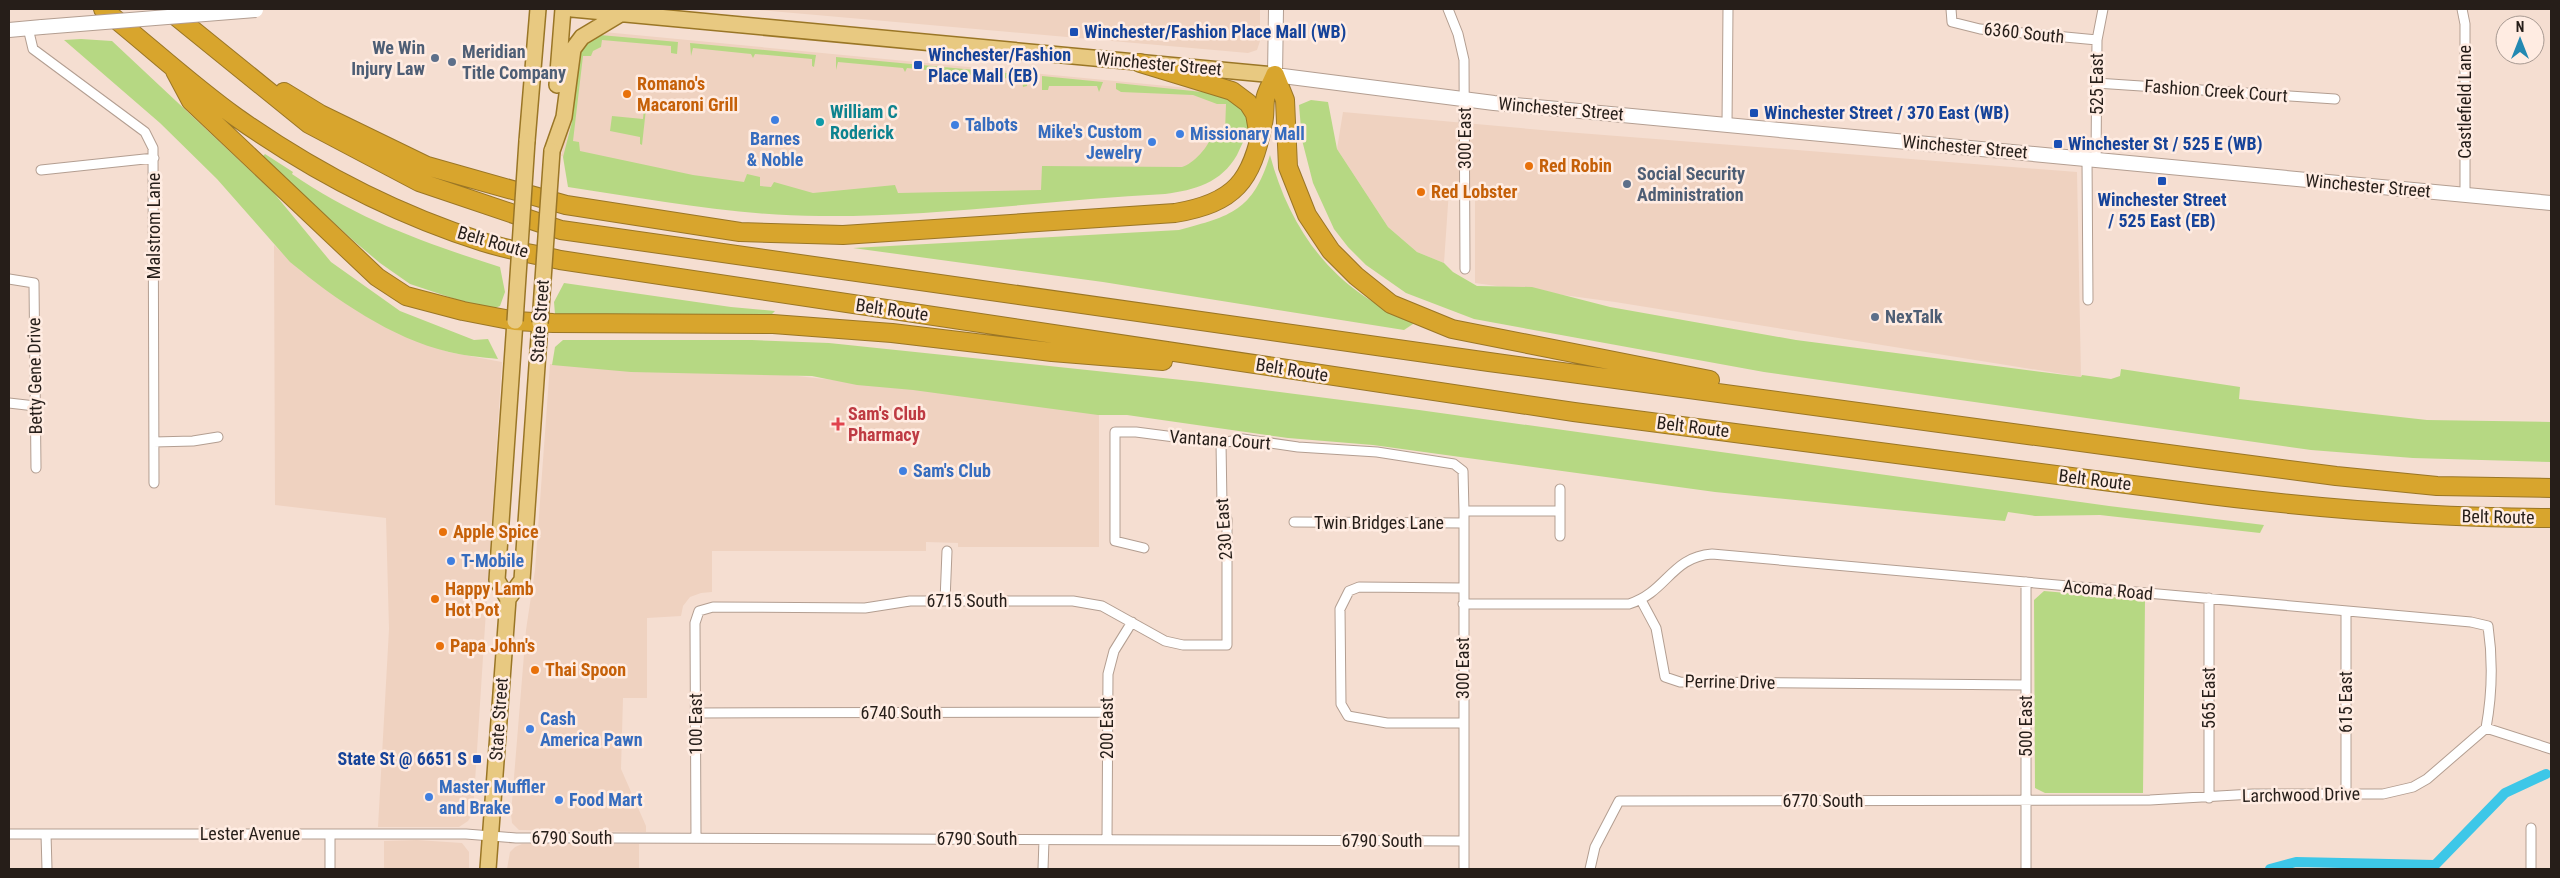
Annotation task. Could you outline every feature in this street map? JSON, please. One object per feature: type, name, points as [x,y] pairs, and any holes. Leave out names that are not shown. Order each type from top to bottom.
[{"type":"highway","name":"Belt Route","points":[[103,9],[235,116],[288,152],[348,186],[409,214],[483,242],[560,260],[702,283],[1584,413],[2315,508],[2436,516],[2551,518]]},
{"type":"highway","name":"Belt Route","points":[[167,9],[309,124],[419,182],[561,230],[1489,362],[2336,476],[2437,486],[2551,488]]},
{"type":"highway","points":[[228,58],[320,114],[427,166],[566,205],[740,232],[843,235],[1196,209],[1222,199],[1239,185],[1254,163],[1264,121],[1265,99],[1275,75]]},
{"type":"highway","points":[[1140,63],[1239,94],[1255,114],[1259,141]]},
{"type":"highway","points":[[172,64],[191,101],[378,277],[406,296],[463,311],[515,321],[773,324],[892,332],[1052,352],[1315,374]]},
{"type":"highway","points":[[1275,75],[1285,100],[1288,167],[1307,215],[1331,251],[1356,276],[1391,304],[1452,329],[1870,412]]},
{"type":"main road","points":[[9,30],[261,9]]},
{"type":"main road","name":"State Street","points":[[488,869],[508,598],[498,580],[538,9]]},
{"type":"main road","name":"State Street","points":[[508,598],[522,580],[552,151],[564,9]]},
{"type":"main road","name":"Winchester Street","points":[[572,9],[1275,75],[1465,100],[2551,203]]},
{"type":"main road","points":[[1275,75],[1276,9]]},
{"type":"main road","points":[[552,151],[564,117],[573,49],[579,39],[622,13]]},
{"type":"street","name":"300 East","points":[[1448,9],[1462,50],[1465,100],[1465,269]]},
{"type":"street","points":[[1727,124],[1728,9]]},
{"type":"street","name":"6360 South","points":[[1951,9],[1952,22],[1980,29],[2097,40]]},
{"type":"street","name":"525 East","points":[[2088,300],[2097,40],[2103,9]]},
{"type":"street","name":"Castlefield Lane","points":[[2462,9],[2465,24],[2465,195]]},
{"type":"street","name":"Malstrom Lane","points":[[35,28],[30,42],[34,49],[146,132],[150,139],[154,158],[154,483]]},
{"type":"street","name":"Fashion Creek Court","points":[[2096,84],[2335,99]]},
{"type":"street","points":[[41,170],[154,158]]},
{"type":"street","name":"Betty Gene Drive","points":[[9,280],[34,283],[36,468]]},
{"type":"street","points":[[9,403],[35,406]]},
{"type":"street","name":"Vantana Court","points":[[1144,548],[1115,541],[1115,432],[1136,432],[1220,443],[1242,439],[1293,446],[1377,452],[1454,464],[1461,468]]},
{"type":"street","points":[[154,442],[193,442],[218,437]]},
{"type":"street","name":"230 East","points":[[1220,443],[1222,505],[1227,519],[1227,645]]},
{"type":"street","name":"300 East","points":[[1461,468],[1463,471],[1464,511],[1462,724],[1464,869]]},
{"type":"street","points":[[1560,489],[1560,536]]},
{"type":"street","points":[[1464,511],[1560,512]]},
{"type":"street","name":"Twin Bridges Lane","points":[[1294,522],[1464,523]]},
{"type":"street","points":[[945,601],[947,551]]},
{"type":"street","name":"Acoma Road","points":[[1642,600],[1656,590],[1683,562],[1698,555],[1712,554],[2471,622],[2488,626],[2491,644],[2491,695],[2486,728]]},
{"type":"street","name":"500 East","points":[[2026,582],[2026,869]]},
{"type":"street","points":[[1462,724],[1387,723],[1353,719],[1345,713],[1340,704],[1340,609],[1343,598],[1349,591],[1359,587],[1463,588]]},
{"type":"street","name":"565 East","points":[[2209,598],[2209,798]]},
{"type":"street","points":[[1463,604],[1613,605],[1642,600]]},
{"type":"street","name":"Perrine Drive","points":[[1642,600],[1656,628],[1665,676],[1680,682],[2026,684]]},
{"type":"street","name":"6715 South","points":[[699,611],[713,607],[865,608],[910,601],[1073,601],[1102,606],[1165,641],[1183,645],[1227,645]]},
{"type":"street","name":"100 East","points":[[696,838],[696,623],[699,611]]},
{"type":"street","name":"615 East","points":[[2346,611],[2346,794]]},
{"type":"street","name":"200 East","points":[[1107,840],[1106,712],[1110,662],[1132,622]]},
{"type":"street","name":"6740 South","points":[[696,713],[1106,712]]},
{"type":"street","points":[[2486,728],[2551,749]]},
{"type":"street","name":"Larchwood Drive","points":[[2026,800],[2150,800],[2266,794],[2383,794],[2413,787],[2439,770],[2486,728]]},
{"type":"street","name":"6770 South","points":[[1590,869],[1595,847],[1619,801],[2026,800]]},
{"type":"street","points":[[2531,828],[2531,869]]},
{"type":"street","name":"Lester Avenue","points":[[9,834],[490,836]]},
{"type":"street","points":[[46,834],[47,869]]},
{"type":"street","points":[[330,834],[330,869]]},
{"type":"street","name":"6790 South","points":[[490,836],[1464,842]]},
{"type":"street","points":[[1043,869],[1044,840]]},
{"type":"shaded area","points":[[747,9],[1260,9],[1260,41],[1257,50],[1248,53]]},
{"type":"shaded area","points":[[604,32],[1209,90],[1228,93],[1233,130],[1193,171],[1042,172],[1042,190],[1030,193],[815,196],[612,166],[561,156],[569,121],[574,53]]},
{"type":"shaded area","points":[[1343,112],[1553,131],[2077,172],[2081,377],[1615,302],[1475,283],[1475,201],[1478,192],[1449,190],[1444,263],[1417,252],[1388,227],[1337,149]]},
{"type":"shaded area","points":[[274,245],[302,272],[362,314],[393,330],[448,352],[502,362],[473,813],[468,821],[459,827],[378,827],[389,629],[386,518],[275,505]]},
{"type":"shaded area","points":[[550,364],[770,373],[916,389],[1099,414],[1099,547],[958,547],[958,543],[926,542],[926,551],[712,551],[712,592],[690,597],[683,606],[681,616],[647,618],[647,698],[623,698],[621,769],[646,826],[646,832],[519,830],[512,823],[511,814],[526,630],[535,570]]},
{"type":"shaded area","points":[[417,840],[462,843],[469,852],[469,869],[384,869],[384,841]]},
{"type":"shaded area","points":[[522,844],[639,844],[639,869],[507,869],[510,852]]},
{"type":"green space","points":[[600,35],[678,42],[677,54],[671,53],[671,46],[602,40],[601,47],[593,51],[591,56],[583,56],[573,141],[579,142],[580,151],[693,175],[744,182],[747,174],[760,177],[760,186],[771,187],[774,182],[813,193],[895,185],[898,193],[1041,190],[1042,166],[1182,167],[1200,154],[1208,144],[1211,135],[1212,138],[1219,138],[1220,131],[1225,131],[1226,104],[1217,104],[1193,95],[1121,92],[1116,89],[1116,83],[1212,93],[1242,103],[1253,128],[1231,165],[1215,179],[1187,190],[1165,194],[863,216],[788,215],[693,206],[568,187],[563,157],[572,122],[576,57],[584,43]]},
{"type":"green space","points":[[64,40],[112,41],[273,192],[331,262],[400,311],[474,340],[488,339],[498,359],[449,352],[427,346],[365,316],[326,290],[290,262],[217,179],[160,123]]},
{"type":"green space","points":[[690,43],[816,55],[814,67],[812,66],[812,59],[755,54],[753,58],[751,54],[693,48],[691,56]]},
{"type":"green space","points":[[836,57],[1028,75],[1027,86],[1023,87],[1022,80],[907,68],[905,72],[903,68],[838,62],[836,70]]},
{"type":"green space","points":[[1042,76],[1103,82],[1099,92],[1097,86],[1049,86],[1048,90],[1042,90]]},
{"type":"green space","points":[[1311,100],[1328,102],[1337,149],[1388,227],[1417,252],[1444,263],[1453,272],[1477,286],[1532,287],[1610,307],[1796,340],[2081,377],[2082,375],[2111,379],[2120,376],[2121,369],[2240,387],[2239,399],[2427,420],[2551,422],[2551,462],[2413,458],[2311,450],[1764,372],[1474,319],[1406,293],[1366,265],[1334,229],[1313,183],[1302,140],[1299,105]]},
{"type":"green space","points":[[644,108],[646,109],[642,145],[640,144],[640,137],[610,131],[612,116],[643,119]]},
{"type":"green space","points":[[265,154],[316,190],[366,217],[419,239],[500,267],[505,292],[500,306],[495,308],[461,301],[410,284],[380,263],[355,242],[262,157]]},
{"type":"green space","points":[[1270,155],[1276,176],[1293,215],[1315,250],[1344,281],[1367,298],[1387,310],[1416,322],[1404,330],[1103,282],[853,248],[1179,230],[1213,220],[1238,208],[1256,188]]},
{"type":"green space","points":[[564,283],[731,307],[775,311],[772,314],[555,314],[554,302]]},
{"type":"green space","points":[[563,340],[752,340],[829,343],[1201,382],[1419,410],[2109,506],[2264,525],[2260,533],[2100,515],[2035,516],[2008,512],[2005,521],[1715,492],[1373,445],[1288,438],[1127,415],[1098,415],[913,390],[857,385],[812,376],[631,372],[552,365],[555,347]]},
{"type":"green space","points":[[2044,591],[2145,600],[2143,793],[2045,793],[2035,788],[2034,600]]},
{"type":"waterway","points":[[2270,869],[2296,862],[2435,865],[2505,793],[2546,774]]},
{"type":"place","name":"Winchester/Fashion Place Mall (WB)","points":[[1074,32]]},
{"type":"place","name":"We Win Injury Law","points":[[435,58]]},
{"type":"place","name":"Meridian Title Company","points":[[452,62]]},
{"type":"place","name":"Winchester/Fashion Place Mall (EB)","points":[[918,65]]},
{"type":"place","name":"Romano's Macaroni Grill","points":[[627,94]]},
{"type":"place","name":"Winchester Street / 370 East (WB)","points":[[1754,113]]},
{"type":"place","name":"Barnes & Noble","points":[[775,120]]},
{"type":"place","name":"William C Roderick","points":[[820,122]]},
{"type":"place","name":"Talbots","points":[[955,125]]},
{"type":"place","name":"Missionary Mall","points":[[1180,134]]},
{"type":"place","name":"Mike's Custom Jewelry","points":[[1152,142]]},
{"type":"place","name":"Winchester St / 525 E (WB)","points":[[2058,144]]},
{"type":"place","name":"Red Robin","points":[[1529,166]]},
{"type":"place","name":"Winchester Street / 525 East (EB)","points":[[2162,181]]},
{"type":"place","name":"Social Security Administration","points":[[1627,184]]},
{"type":"place","name":"Red Lobster","points":[[1421,192]]},
{"type":"place","name":"NexTalk","points":[[1875,317]]},
{"type":"place","name":"Sam's Club Pharmacy","points":[[838,424]]},
{"type":"place","name":"Sam's Club","points":[[903,471]]},
{"type":"place","name":"Apple Spice","points":[[443,532]]},
{"type":"place","name":"T-Mobile","points":[[451,561]]},
{"type":"place","name":"Happy Lamb Hot Pot","points":[[435,599]]},
{"type":"place","name":"Papa John's","points":[[440,646]]},
{"type":"place","name":"Thai Spoon","points":[[535,670]]},
{"type":"place","name":"Cash America Pawn","points":[[530,729]]},
{"type":"place","name":"State St @ 6651 S","points":[[477,759]]},
{"type":"place","name":"Master Muffler and Brake","points":[[429,797]]},
{"type":"place","name":"Food Mart","points":[[559,800]]}]
